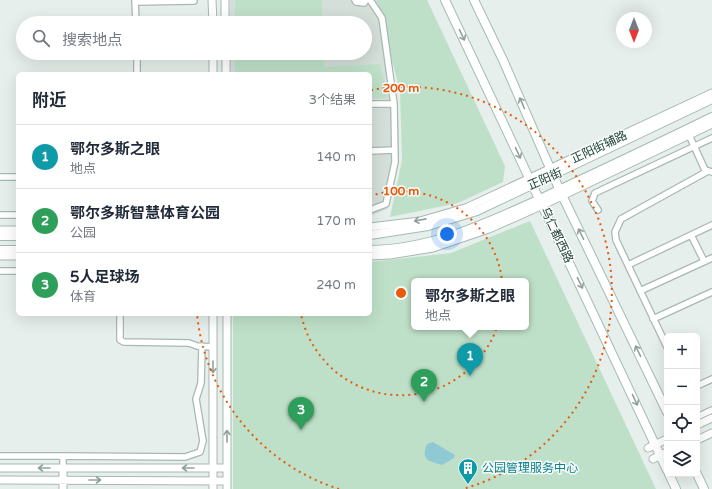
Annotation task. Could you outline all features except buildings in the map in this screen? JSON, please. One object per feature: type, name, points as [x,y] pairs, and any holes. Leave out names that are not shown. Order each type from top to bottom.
[{"type":"main road","name":"乌仁都西路","points":[[445,0],[542,202],[651,446],[660,455]]},
{"type":"main road","name":"乌仁都西路","points":[[474,0],[503,60],[561,193],[664,406]]},
{"type":"main road","name":"正阳街","points":[[372,235],[428,226],[477,211],[531,181],[712,99]]},
{"type":"main road","points":[[372,250],[386,250],[423,244],[452,237],[542,202],[712,117]]},
{"type":"main road","points":[[0,236],[16,236]]},
{"type":"main road","points":[[0,250],[16,250]]},
{"type":"main road","points":[[670,477],[676,489]]},
{"type":"main road","points":[[698,477],[704,489]]},
{"type":"street","points":[[212,0],[213,16]]},
{"type":"street","points":[[225,0],[225,16]]},
{"type":"street","points":[[355,0],[356,2],[364,3],[366,0]]},
{"type":"street","points":[[370,0],[382,18],[394,104],[395,150],[395,162],[386,204],[372,209]]},
{"type":"street","points":[[136,16],[136,1],[194,1]]},
{"type":"street","points":[[137,60],[137,72]]},
{"type":"street","points":[[213,60],[213,72]]},
{"type":"street","points":[[226,60],[226,72]]},
{"type":"street","name":"正阳街辅路","points":[[552,172],[712,93]]},
{"type":"street","points":[[372,104],[394,104]]},
{"type":"street","points":[[561,193],[712,124]]},
{"type":"street","points":[[689,135],[705,170],[710,171]]},
{"type":"street","points":[[598,210],[592,201],[595,193],[712,138]]},
{"type":"street","points":[[372,151],[395,150]]},
{"type":"street","points":[[664,341],[616,240],[615,232],[621,219],[710,171]]},
{"type":"street","points":[[0,177],[16,177]]},
{"type":"street","points":[[372,227],[420,221],[444,215],[531,181]]},
{"type":"street","points":[[372,256],[390,255],[434,248],[489,229],[542,202]]},
{"type":"street","points":[[0,215],[16,215]]},
{"type":"street","points":[[628,265],[712,225]]},
{"type":"street","points":[[0,230],[16,230]]},
{"type":"street","points":[[691,235],[704,261]]},
{"type":"street","points":[[0,256],[16,256]]},
{"type":"street","points":[[640,291],[712,258]]},
{"type":"street","points":[[0,271],[16,271]]},
{"type":"street","points":[[653,319],[712,292]]},
{"type":"street","points":[[120,316],[120,340],[124,342],[188,343],[213,347]]},
{"type":"street","points":[[213,316],[213,489]]},
{"type":"street","points":[[227,316],[227,489]]},
{"type":"street","points":[[0,456],[185,457],[200,452],[203,441],[196,399],[201,383],[202,346]]},
{"type":"street","points":[[700,385],[712,379]]},
{"type":"street","points":[[700,416],[712,410]]},
{"type":"street","points":[[700,424],[712,418]]},
{"type":"street","points":[[700,439],[712,433]]},
{"type":"street","points":[[651,446],[664,440]]},
{"type":"street","points":[[63,456],[63,489]]},
{"type":"street","points":[[0,468],[227,468]]},
{"type":"street","points":[[0,480],[227,481]]},
{"type":"shaded area","points":[[230,0],[378,0],[381,8],[394,81],[398,118],[399,161],[387,209],[372,215],[372,72],[231,72],[230,60],[372,60],[372,16],[230,16]]},
{"type":"green space","points":[[235,0],[322,0],[322,16],[235,16]]},
{"type":"green space","points":[[377,0],[427,0],[505,166],[503,182],[458,203],[390,217],[402,160],[400,92]]},
{"type":"green space","points":[[235,60],[324,60],[324,67],[380,64],[388,98],[372,98],[372,72],[235,72]]},
{"type":"green space","points":[[530,221],[656,489],[233,489],[233,316],[372,316],[372,262],[451,253]]},
{"type":"water","points":[[433,442],[455,455],[454,458],[442,465],[427,459],[425,450],[427,444]]},
{"type":"place","name":"鄂尔多斯之眼","points":[[470,376]]},
{"type":"place","name":"鄂尔多斯智慧体育公园","points":[[424,402]]},
{"type":"place","name":"5人足球场","points":[[301,430]]},
{"type":"place","name":"公园管理服务中心","points":[[468,485]]}]
